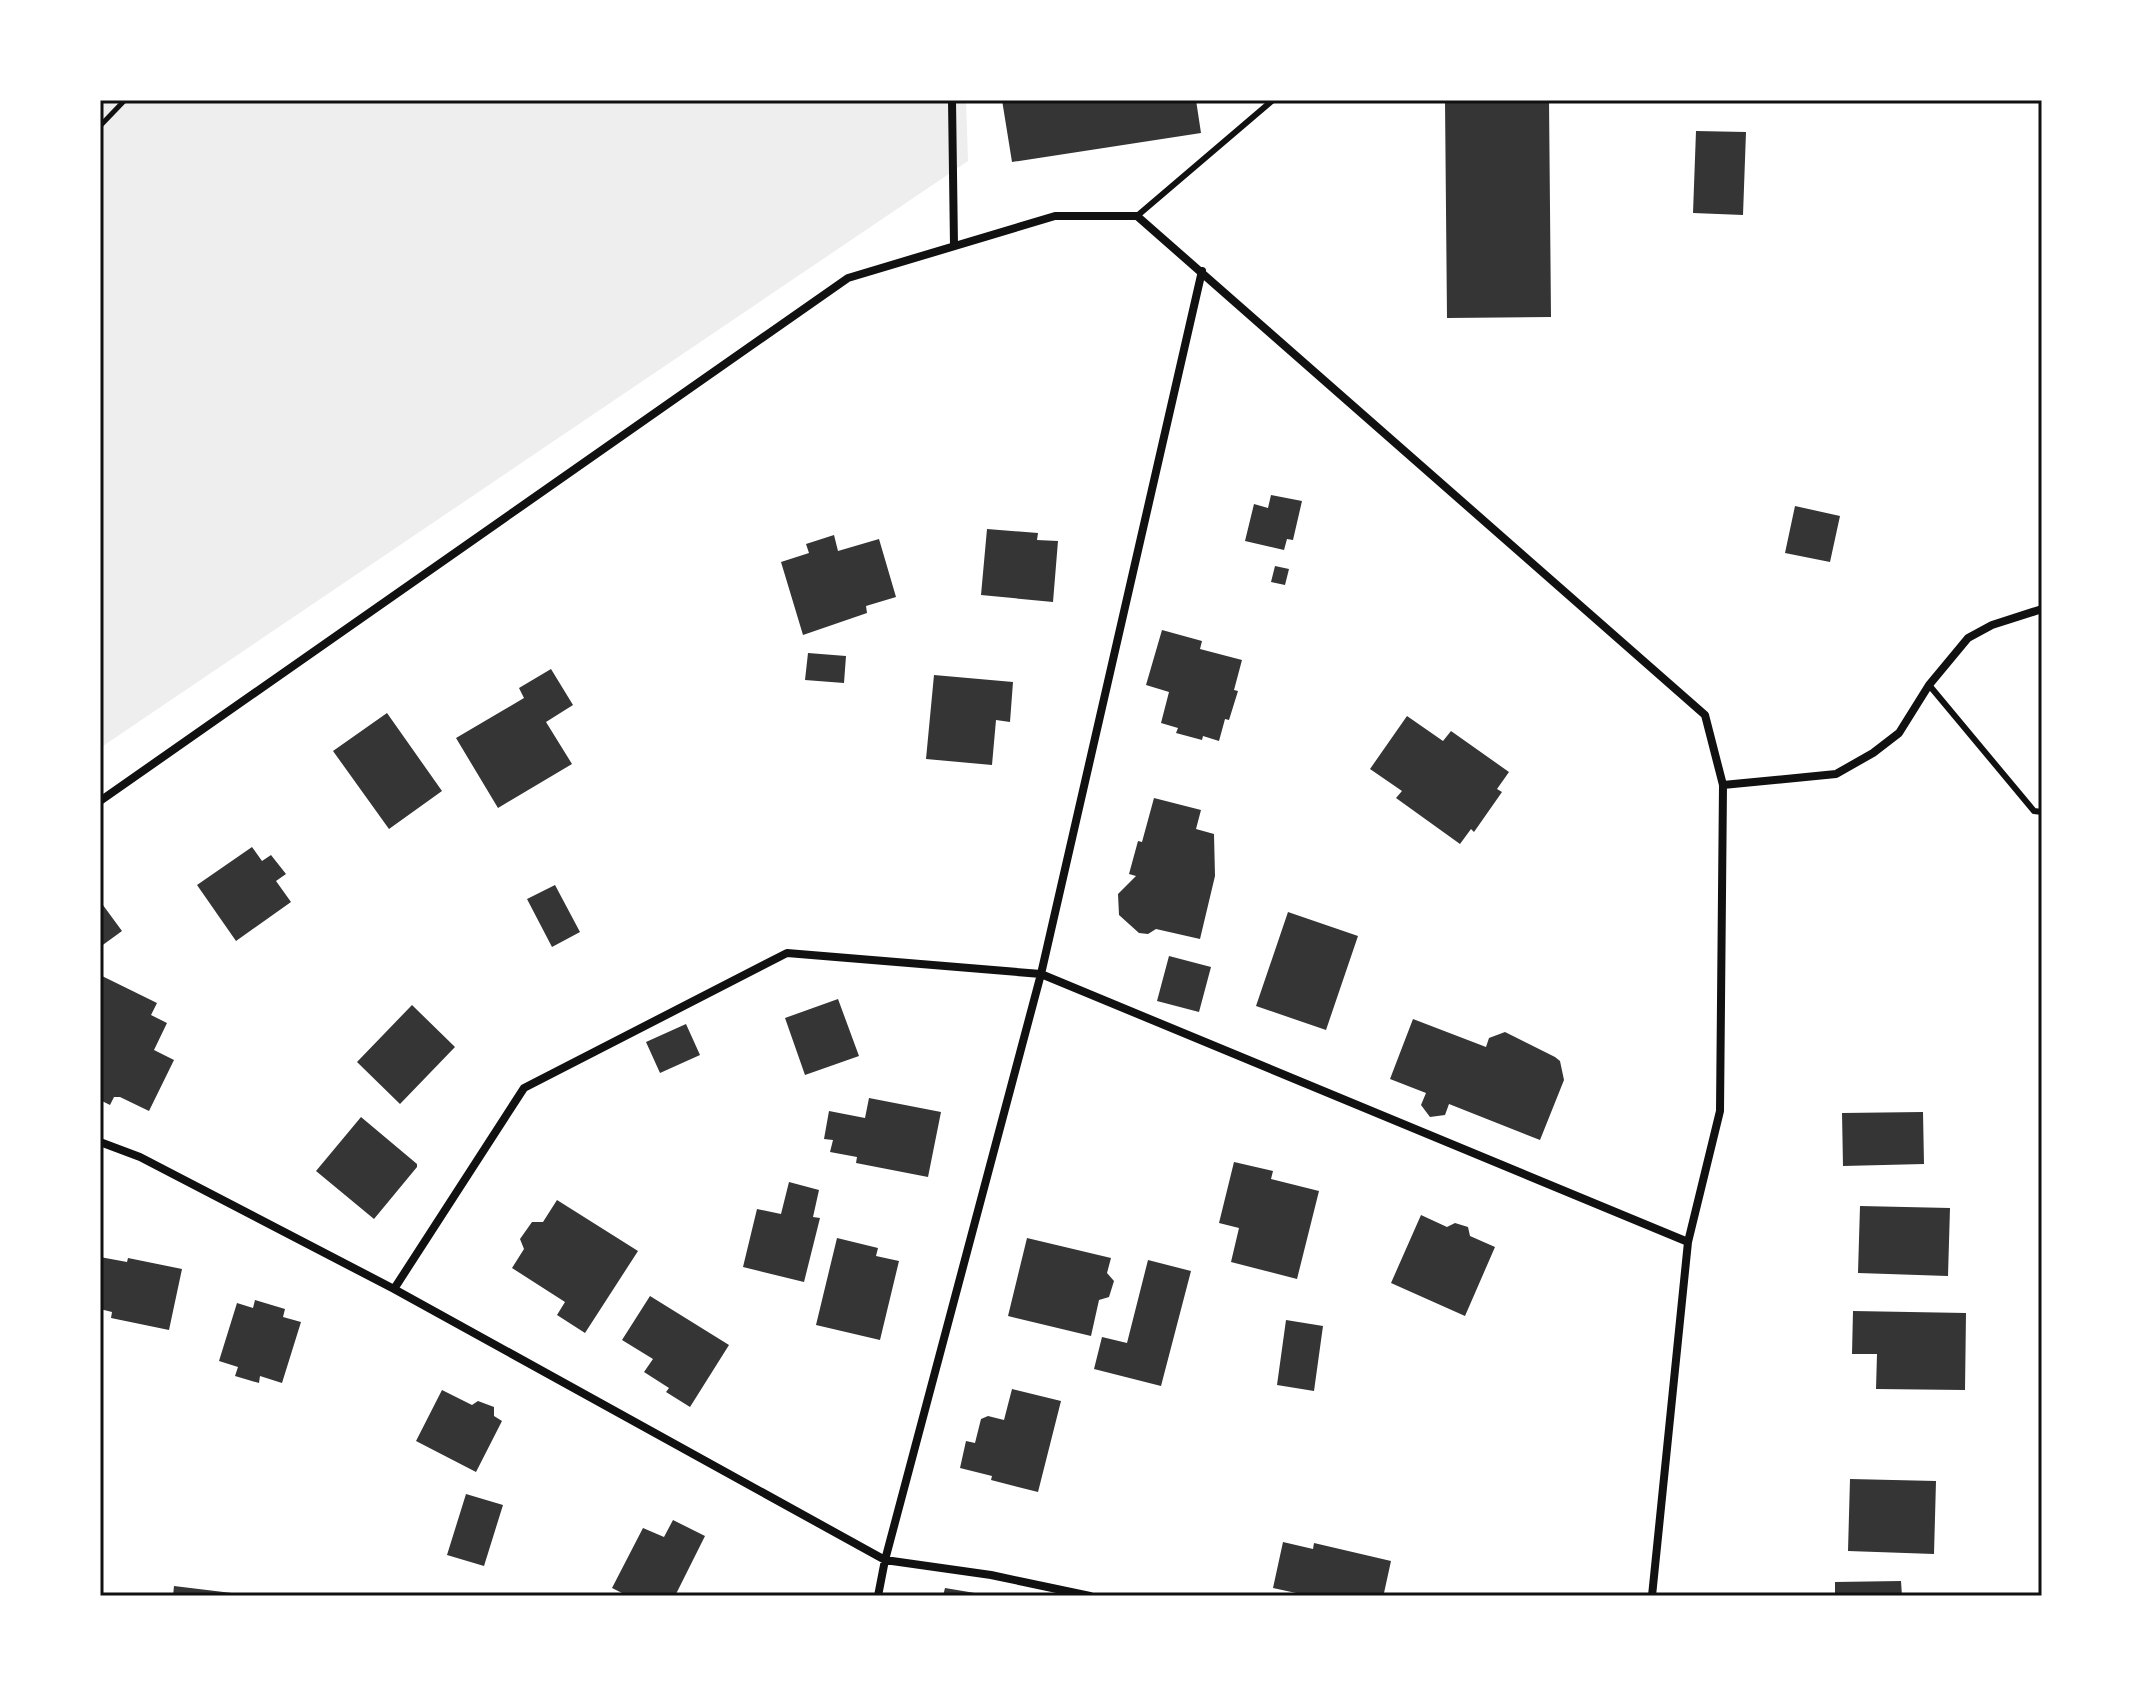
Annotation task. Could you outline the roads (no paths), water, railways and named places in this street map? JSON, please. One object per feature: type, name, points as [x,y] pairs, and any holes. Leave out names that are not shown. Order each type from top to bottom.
[{"type":"street","points":[[952,100],[954,246]]},
{"type":"street","points":[[100,801],[848,278],[1055,216],[1137,216],[1705,715],[1723,785],[1720,1111],[1688,1242],[1652,1596]]},
{"type":"street","points":[[878,1596],[1041,974],[1202,271]]},
{"type":"street","points":[[1723,785],[1836,774],[1873,753],[1899,733],[1929,685],[1968,638],[1992,625],[2042,609]]},
{"type":"street","points":[[394,1289],[524,1088],[787,953],[1041,974],[1688,1242]]},
{"type":"street","points":[[100,1142],[140,1157],[394,1289],[885,1560],[991,1575],[1090,1596]]},
{"type":"lane","points":[[1137,216],[1273,100]]},
{"type":"lane","points":[[1929,685],[2034,811],[2042,812]]}]
